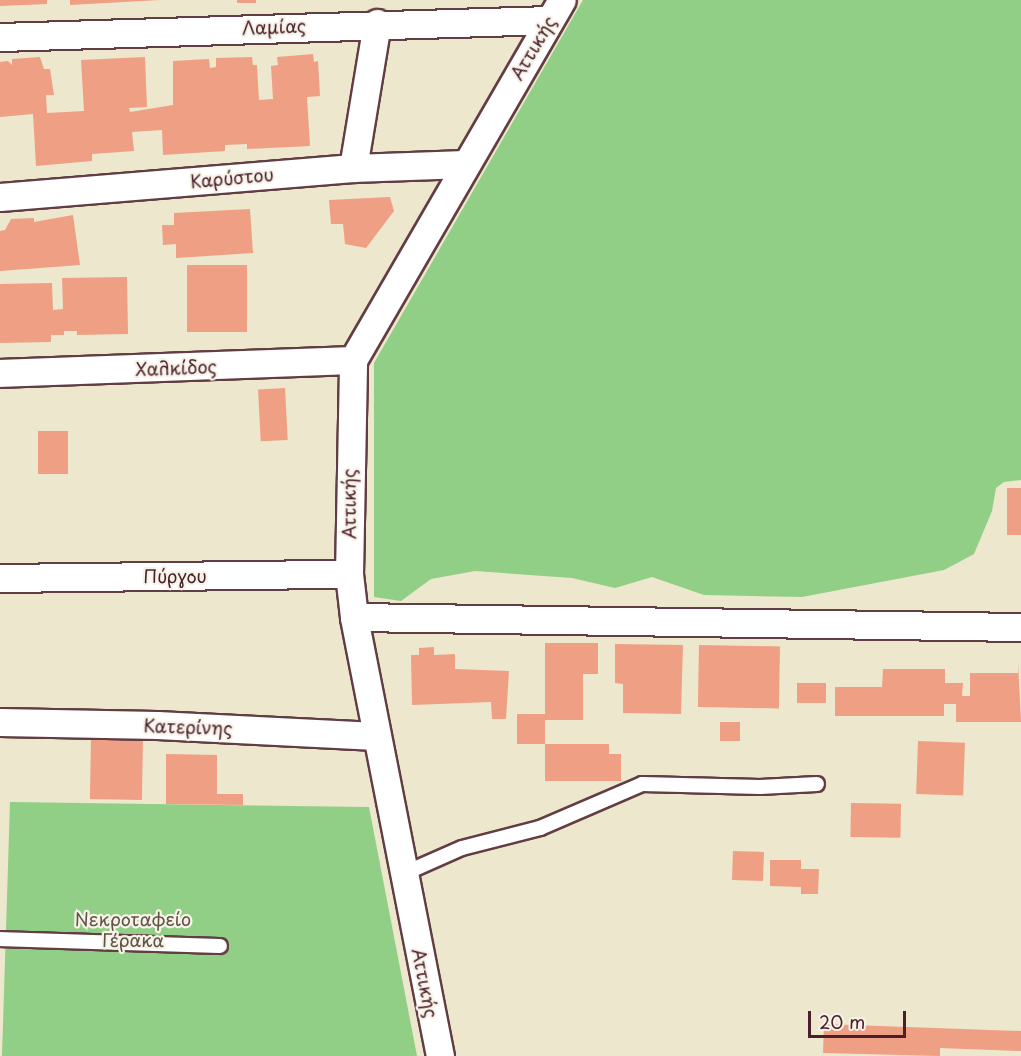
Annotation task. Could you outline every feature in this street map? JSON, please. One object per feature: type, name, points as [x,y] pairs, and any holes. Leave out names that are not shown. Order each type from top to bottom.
[{"type":"street","name":"Λαμίας","points":[[0,36],[377,23],[555,10]]},
{"type":"street","name":"Αττικής","points":[[440,1056],[354,617],[349,574],[353,360],[555,10]]},
{"type":"street","points":[[353,168],[377,23]]},
{"type":"street","name":"Καρύστου","points":[[0,197],[353,168],[465,164]]},
{"type":"street","name":"Χαλκίδος","points":[[0,373],[353,360]]},
{"type":"street","name":"Πύργου","points":[[0,578],[349,574]]},
{"type":"street","points":[[354,617],[1021,627]]},
{"type":"street","name":"Κατερίνης","points":[[0,722],[158,725],[376,736]]},
{"type":"lane","points":[[404,874],[462,848],[540,828],[642,784],[760,787],[817,784]]},
{"type":"lane","points":[[0,939],[220,946]]},
{"type":"green space","points":[[583,0],[1021,0],[1021,480],[1004,482],[996,488],[992,511],[974,554],[944,570],[802,597],[704,595],[652,577],[615,588],[572,578],[475,571],[431,579],[401,601],[374,597],[374,363]]},
{"type":"green space","name":"Νεκροταφείο Γέρακα","points":[[10,802],[369,807],[417,1056],[2,1056]]},
{"type":"building","points":[[0,0],[47,0],[47,4],[0,6]]},
{"type":"building","points":[[70,0],[160,0],[70,5]]},
{"type":"building","points":[[237,0],[256,0],[256,3],[237,3]]},
{"type":"building","points":[[313,54],[314,62],[318,61],[320,96],[307,97],[310,146],[247,149],[247,144],[225,145],[225,151],[163,155],[162,130],[132,132],[134,151],[92,154],[92,161],[36,166],[33,114],[0,117],[0,62],[8,61],[12,65],[12,59],[40,57],[44,69],[50,69],[54,95],[46,95],[47,113],[84,111],[81,60],[145,57],[147,107],[129,108],[130,112],[173,105],[173,61],[209,59],[210,68],[216,67],[216,58],[252,57],[253,65],[257,65],[259,100],[273,99],[271,66],[278,65],[277,57]]},
{"type":"building","points":[[390,197],[394,211],[366,248],[345,244],[343,224],[331,224],[329,200]]},
{"type":"building","points":[[250,209],[253,253],[176,258],[176,244],[163,245],[162,225],[174,225],[174,213]]},
{"type":"building","points":[[73,215],[80,265],[0,271],[0,231],[5,230],[11,219],[34,218],[34,222]]},
{"type":"building","points":[[187,265],[247,265],[247,332],[187,332]]},
{"type":"building","points":[[127,277],[128,334],[77,335],[77,331],[64,331],[64,335],[51,335],[51,342],[0,343],[0,284],[52,283],[53,310],[63,309],[62,278]]},
{"type":"building","points":[[285,388],[288,440],[261,441],[258,389]]},
{"type":"building","points":[[38,431],[68,431],[68,474],[38,474]]},
{"type":"building","points":[[1007,488],[1021,488],[1021,535],[1007,535]]},
{"type":"building","points":[[545,643],[598,643],[598,674],[583,674],[583,720],[545,720],[545,744],[517,744],[517,714],[545,714]]},
{"type":"building","points":[[615,644],[683,645],[681,714],[623,713],[623,684],[615,683]]},
{"type":"building","points":[[699,645],[780,646],[779,708],[698,707]]},
{"type":"building","points":[[434,647],[434,655],[455,654],[455,669],[509,671],[506,719],[492,719],[491,702],[412,705],[411,655],[419,655],[419,648]]},
{"type":"building","points":[[1018,662],[1021,722],[956,722],[956,704],[944,704],[944,716],[835,716],[835,687],[882,687],[883,669],[945,669],[945,683],[963,683],[962,696],[970,696],[970,673],[1018,673]]},
{"type":"building","points":[[797,683],[826,683],[826,703],[797,703]]},
{"type":"building","points":[[720,722],[740,722],[740,741],[720,741]]},
{"type":"building","points":[[91,738],[143,739],[142,800],[90,799]]},
{"type":"building","points":[[918,741],[965,743],[963,796],[916,794]]},
{"type":"building","points":[[545,744],[609,744],[609,754],[621,754],[621,781],[545,781]]},
{"type":"building","points":[[166,754],[217,755],[217,794],[243,794],[243,805],[166,804]]},
{"type":"building","points":[[851,803],[901,804],[900,838],[850,837]]},
{"type":"building","points":[[733,851],[764,852],[763,881],[732,880]]},
{"type":"building","points":[[770,860],[801,860],[801,869],[819,869],[818,894],[801,894],[801,887],[770,886]]},
{"type":"building","points":[[824,1024],[1021,1031],[1021,1051],[940,1048],[940,1056],[823,1053]]}]
